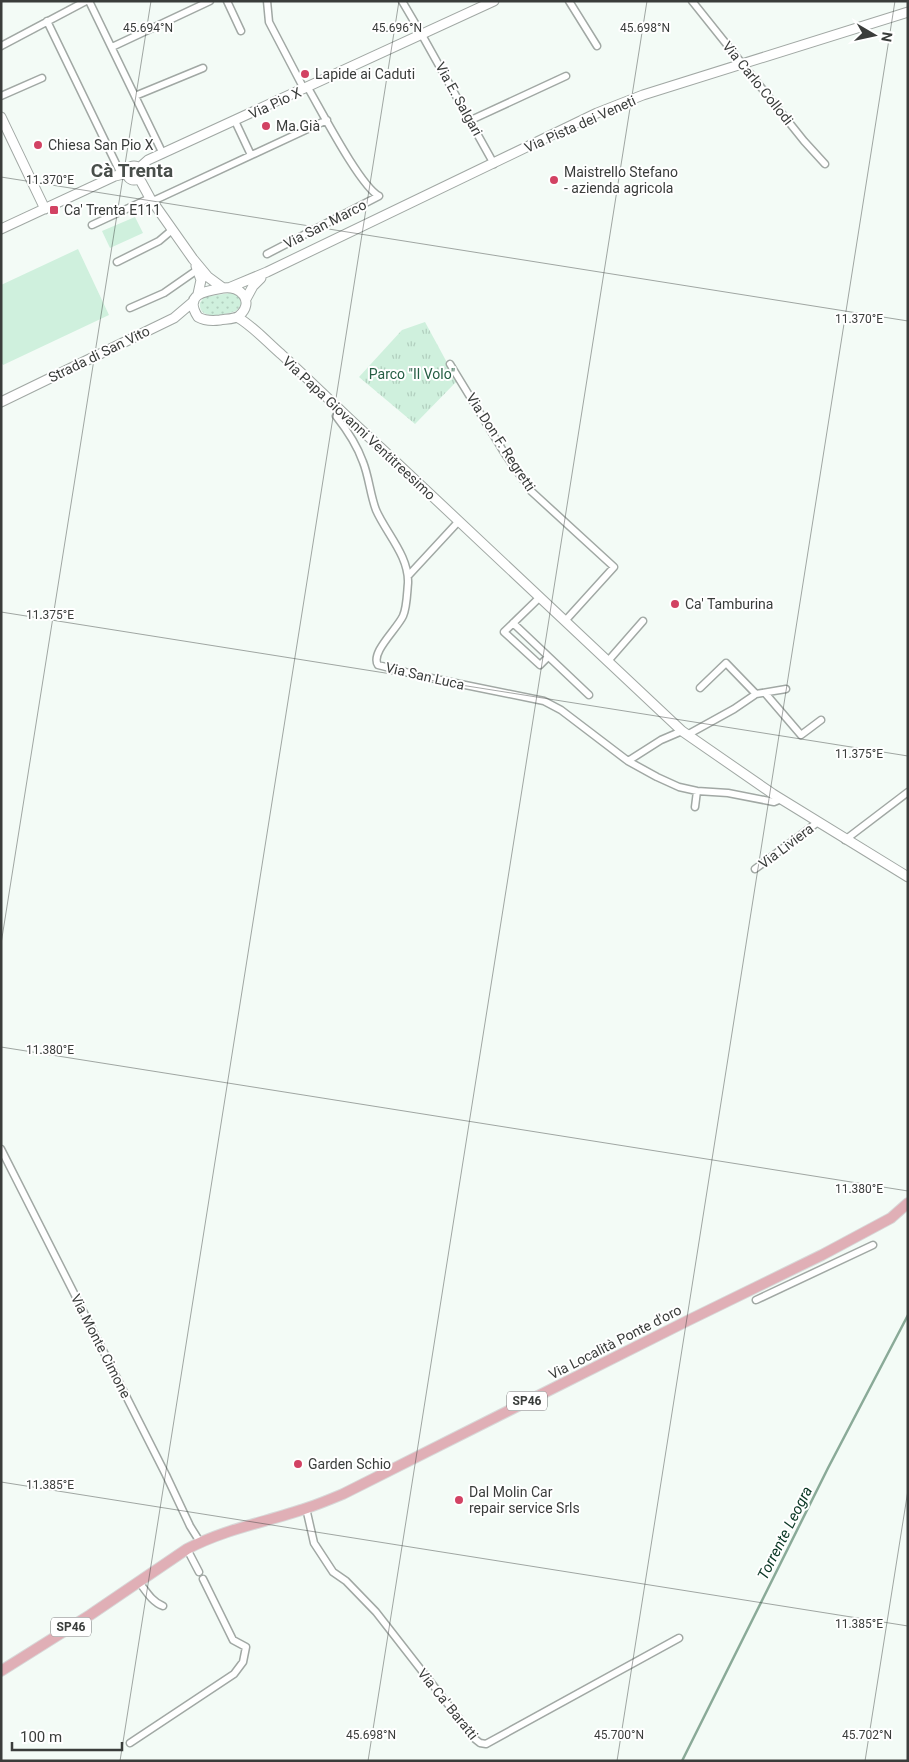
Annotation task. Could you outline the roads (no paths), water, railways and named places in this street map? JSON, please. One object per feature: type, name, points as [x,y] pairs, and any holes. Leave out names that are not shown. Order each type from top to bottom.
[{"type":"main road","name":"Via Località Ponte d'oro","points":[[139,1582],[200,1542],[343,1494],[694,1317],[822,1255],[891,1218],[908,1203]]},
{"type":"main road","name":"SP46","points":[[1,1671],[139,1582]]},
{"type":"street","points":[[1,46],[87,1],[112,47],[163,154]]},
{"type":"street","points":[[112,47],[210,1]]},
{"type":"street","points":[[227,1],[241,31]]},
{"type":"street","name":"Via San Marco","points":[[267,1],[269,22],[306,88],[368,187],[379,196],[267,254]]},
{"type":"street","name":"Via E. Salgari","points":[[402,1],[471,120],[494,164]]},
{"type":"street","name":"Via Pio X","points":[[1,229],[124,173],[132,167],[139,173],[148,160],[494,1]]},
{"type":"street","points":[[569,1],[597,46]]},
{"type":"street","name":"Via Carlo Collodi","points":[[692,1],[804,141],[825,164]]},
{"type":"street","name":"Via Pista dei Veneti","points":[[227,287],[267,272],[494,164],[597,112],[643,95],[908,12]]},
{"type":"street","points":[[47,21],[124,173]]},
{"type":"street","points":[[135,96],[203,68]]},
{"type":"street","points":[[471,120],[566,76]]},
{"type":"street","points":[[1,96],[42,78]]},
{"type":"street","points":[[1,117],[45,209]]},
{"type":"street","points":[[92,225],[327,120]]},
{"type":"street","points":[[235,121],[251,155]]},
{"type":"street","name":"Via Papa Giovanni Ventitreesimo","points":[[139,173],[151,199],[193,259],[208,276],[227,287],[242,292],[252,322],[260,335]]},
{"type":"street","points":[[117,262],[159,242],[172,230]]},
{"type":"street","name":"Via Papa Giovanni Ventitreesimo","points":[[193,259],[200,280],[193,307],[198,317]]},
{"type":"street","points":[[130,308],[164,293],[197,270]]},
{"type":"street","name":"Via Pista dei Veneti","points":[[245,303],[253,286],[267,272]]},
{"type":"street","points":[[196,297],[206,290],[227,287]]},
{"type":"street","name":"Strada di San Vito","points":[[1,402],[174,318],[196,297]]},
{"type":"street","points":[[174,318],[198,317],[210,321],[236,317],[240,315],[245,303]]},
{"type":"street","name":"Via Papa Giovanni Ventitreesimo","points":[[236,317],[260,335],[685,733],[782,799]]},
{"type":"street","name":"Via Don F. Regretti","points":[[450,364],[505,454],[531,491],[614,567],[565,621]]},
{"type":"street","name":"Via San Luca","points":[[339,411],[336,416],[347,430],[364,462],[376,510],[396,546],[408,576],[404,615],[376,654],[376,662],[378,664],[421,676],[544,701],[561,710],[628,761],[679,787],[697,792],[728,793],[774,802],[782,799]]},
{"type":"street","points":[[408,576],[458,522]]},
{"type":"street","points":[[539,598],[504,632],[540,665],[548,657]]},
{"type":"street","points":[[608,661],[643,621]]},
{"type":"street","points":[[513,623],[589,695]]},
{"type":"street","points":[[700,688],[726,663],[756,694]]},
{"type":"street","points":[[628,761],[661,740],[685,733],[734,709],[756,694],[786,689]]},
{"type":"street","points":[[766,693],[801,735],[821,720]]},
{"type":"street","points":[[695,807],[697,792]]},
{"type":"street","points":[[845,840],[908,792]]},
{"type":"street","name":"Via Liviera","points":[[782,799],[845,840],[908,877]]},
{"type":"street","name":"Via Liviera","points":[[755,869],[818,822]]},
{"type":"street","name":"Via Monte Cimone","points":[[1,1149],[190,1526],[200,1542]]},
{"type":"street","points":[[756,1300],[873,1245]]},
{"type":"street","name":"Via Ca' Baratti","points":[[306,1508],[314,1543],[333,1572],[346,1580],[376,1612],[475,1740],[480,1743],[486,1744],[679,1638]]},
{"type":"street","points":[[187,1549],[199,1572]]},
{"type":"street","points":[[130,1743],[234,1674],[242,1662],[246,1647],[233,1640],[203,1579]]},
{"type":"street","points":[[139,1582],[151,1598],[163,1606]]},
{"type":"waterway","name":"Torrente Leogra","points":[[682,1761],[828,1468],[908,1315]]},
{"type":"place","name":"Lapide ai Caduti","points":[[305,74]]},
{"type":"place","name":"Ma.Già","points":[[266,126]]},
{"type":"place","name":"Chiesa San Pio X","points":[[38,145]]},
{"type":"place","name":"Maistrello Stefano - azienda agricola","points":[[554,180]]},
{"type":"place","name":"Ca' Trenta E111","points":[[54,210]]},
{"type":"place","name":"Ca' Tamburina","points":[[675,604]]},
{"type":"place","name":"Garden Schio","points":[[298,1464]]},
{"type":"place","name":"Dal Molin Car repair service Srls","points":[[459,1500]]},
{"type":"district","name":"Cà Trenta","points":[[132,170]]},
{"type":"park label","name":"Parco \"Il Volo\"","points":[[412,374]]}]
